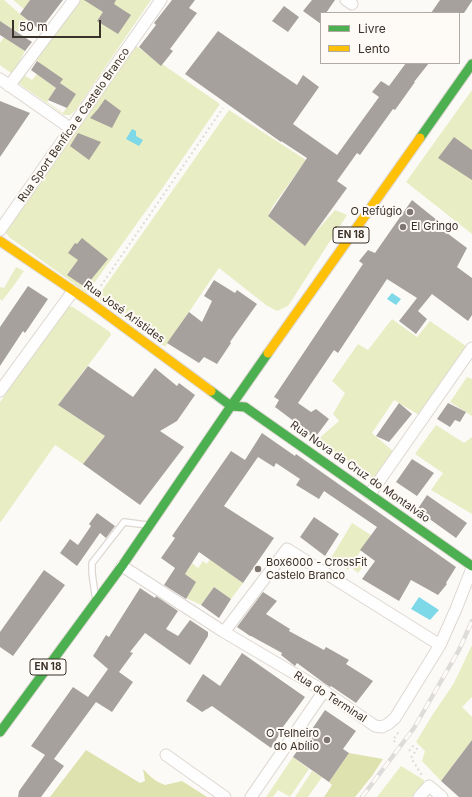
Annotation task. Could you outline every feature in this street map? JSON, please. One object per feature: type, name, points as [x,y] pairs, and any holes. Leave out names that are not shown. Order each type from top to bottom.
[{"type":"main road","name":"EN 18","points":[[0,732],[122,566],[231,406],[472,64]]},
{"type":"main road","name":"Rua José Aristides","points":[[0,241],[90,302],[231,406]]},
{"type":"main road","name":"Rua Nova da Cruz do Montalvão","points":[[231,406],[245,407],[472,567]]},
{"type":"street","points":[[9,86],[74,0]]},
{"type":"street","name":"Rua Sport Benfica e Castelo Branco","points":[[0,230],[161,0]]},
{"type":"street","points":[[0,79],[70,128]]},
{"type":"street","points":[[0,391],[73,290]]},
{"type":"street","points":[[370,494],[472,348]]},
{"type":"street","points":[[224,632],[287,549],[440,645]]},
{"type":"street","name":"Rua do Terminal","points":[[122,566],[224,632],[324,691],[375,726],[382,727],[395,718],[440,645],[456,610],[472,567]]},
{"type":"street","points":[[251,797],[324,691]]},
{"type":"street","points":[[166,755],[225,797]]},
{"type":"street","points":[[419,797],[429,786],[442,797]]},
{"type":"lane","points":[[95,602],[92,563],[124,522],[149,526]]},
{"type":"path","points":[[90,302],[223,108]]},
{"type":"path","points":[[395,742],[393,740],[401,728]]},
{"type":"path","points":[[409,751],[413,746],[417,749],[411,758],[429,786]]},
{"type":"green space","points":[[0,0],[4,0],[27,20],[18,32],[0,22]]},
{"type":"green space","points":[[13,0],[30,0],[24,9]]},
{"type":"green space","points":[[78,0],[151,0],[76,110],[70,115],[64,115],[18,83],[24,75],[32,80],[37,74],[56,88],[47,102],[63,113],[76,94],[60,83],[38,61],[35,60]]},
{"type":"green space","points":[[4,37],[25,51],[15,70],[11,73],[0,65],[0,43]]},
{"type":"green space","points":[[136,46],[220,104],[166,183],[87,293],[9,237],[6,233],[7,227]]},
{"type":"green space","points":[[472,90],[472,234],[406,182]]},
{"type":"green space","points":[[229,110],[306,160],[273,206],[268,216],[304,245],[335,210],[347,215],[288,306],[277,311],[266,305],[219,268],[165,347],[100,301],[99,295]]},
{"type":"green space","points":[[16,267],[24,271],[2,301],[0,299],[0,287],[4,288]]},
{"type":"green space","points":[[69,306],[73,307],[110,332],[111,335],[58,405],[105,436],[83,464],[55,445],[0,523],[0,402],[65,309]]},
{"type":"green space","points":[[392,319],[417,337],[430,321],[466,346],[419,415],[394,400],[372,433],[394,452],[374,480],[317,440],[339,421],[333,414],[345,393],[332,381],[358,344],[368,350]]},
{"type":"green space","points":[[467,377],[472,379],[472,416],[450,402]]},
{"type":"green space","points":[[436,425],[464,443],[472,437],[472,514],[431,490],[443,473],[415,454]]},
{"type":"green space","points":[[352,523],[371,535],[348,570],[331,558]]},
{"type":"green space","points":[[361,555],[368,560],[358,573],[353,569]]},
{"type":"green space","points":[[210,559],[243,583],[231,599],[214,587],[201,605],[186,598],[180,571],[188,570],[192,563],[198,568],[203,561],[207,564]]},
{"type":"green space","points":[[472,645],[472,697],[462,707],[472,717],[472,740],[441,781],[422,761],[425,751],[416,742],[454,683]]},
{"type":"green space","points":[[86,750],[140,783],[145,781],[143,769],[158,782],[165,785],[182,781],[207,797],[50,797]]},
{"type":"green space","points":[[349,753],[383,759],[372,776],[355,797],[324,797],[332,785],[329,782]]},
{"type":"green space","points":[[293,757],[309,769],[290,797],[278,790],[273,797],[266,797]]},
{"type":"green space","points":[[401,766],[424,780],[423,789],[415,797],[377,797]]},
{"type":"green space","points":[[312,771],[322,777],[308,797],[295,797]]},
{"type":"water","points":[[132,129],[136,131],[136,136],[143,140],[139,146],[126,139]]},
{"type":"water","points":[[392,293],[401,299],[396,305],[387,299]]},
{"type":"water","points":[[419,597],[439,610],[430,620],[411,609]]},
{"type":"building","points":[[30,0],[63,0],[40,30],[20,14]]},
{"type":"building","points":[[84,0],[116,0],[114,4],[131,15],[118,34],[97,21],[103,12]]},
{"type":"building","points":[[172,0],[195,0],[189,8],[197,13],[170,49],[173,51],[161,66],[139,47],[156,25],[154,23]]},
{"type":"building","points":[[312,0],[335,0],[327,12],[320,12],[320,23],[303,11]]},
{"type":"building","points":[[440,0],[472,0],[464,13],[432,12]]},
{"type":"building","points":[[284,6],[299,17],[288,32],[272,21]]},
{"type":"building","points":[[0,21],[32,42],[25,51],[0,35]]},
{"type":"building","points":[[218,31],[297,85],[303,75],[319,87],[293,124],[337,155],[379,97],[372,92],[381,81],[389,86],[405,64],[428,64],[360,155],[357,153],[337,181],[347,188],[305,246],[268,216],[307,158],[281,142],[185,74]]},
{"type":"building","points":[[37,61],[63,79],[60,83],[76,94],[67,108],[48,100],[56,88],[31,70]]},
{"type":"building","points":[[105,99],[121,111],[112,128],[90,118]]},
{"type":"building","points":[[0,101],[30,113],[0,157]]},
{"type":"building","points":[[78,133],[101,142],[89,160],[70,146]]},
{"type":"building","points":[[454,137],[472,150],[472,180],[438,158]]},
{"type":"building","points":[[412,200],[448,229],[447,233],[467,248],[457,267],[472,278],[472,315],[468,321],[432,294],[418,311],[427,319],[416,334],[399,321],[417,298],[387,279],[338,353],[334,350],[298,403],[311,412],[316,409],[329,419],[314,439],[299,425],[275,407],[279,400],[274,397],[363,264],[359,261],[368,250],[375,253]]},
{"type":"building","points":[[82,238],[108,259],[85,287],[67,275],[78,260],[68,253],[75,243],[77,244]]},
{"type":"building","points":[[214,280],[235,293],[237,290],[257,304],[230,342],[231,343],[217,364],[204,357],[199,363],[167,343],[189,312],[202,322],[212,301],[204,296]]},
{"type":"building","points":[[28,286],[48,299],[25,333],[23,331],[0,366],[0,327]]},
{"type":"building","points":[[88,366],[133,397],[155,368],[177,386],[179,383],[195,395],[177,421],[160,431],[184,447],[140,505],[83,464],[105,436],[58,405]]},
{"type":"building","points":[[399,403],[412,414],[389,442],[376,436]]},
{"type":"building","points":[[448,403],[466,412],[460,422],[455,420],[450,427],[437,419]]},
{"type":"building","points":[[262,433],[295,456],[296,454],[456,567],[446,583],[447,584],[438,595],[411,580],[399,601],[362,579],[375,561],[360,550],[377,527],[324,491],[319,499],[296,485],[300,479],[276,463],[274,467],[258,457],[224,506],[274,538],[243,583],[199,552],[185,574],[196,582],[186,599],[164,585],[175,568],[161,558],[175,538],[172,536],[231,451],[245,460]]},
{"type":"building","points":[[412,459],[434,473],[417,496],[396,482]]},
{"type":"building","points":[[427,495],[467,523],[456,538],[417,510]]},
{"type":"building","points":[[97,513],[115,526],[106,538],[100,533],[77,566],[60,553],[70,539],[78,545],[91,526],[89,524]]},
{"type":"building","points":[[314,517],[339,534],[325,556],[300,537]]},
{"type":"building","points":[[44,570],[65,585],[13,656],[0,647],[0,632]]},
{"type":"building","points":[[214,587],[231,599],[219,618],[201,605]]},
{"type":"building","points":[[140,588],[155,598],[156,596],[178,611],[166,629],[178,636],[190,620],[208,632],[208,636],[190,665],[145,633],[130,652],[133,653],[119,672],[133,682],[112,712],[96,702],[54,759],[64,766],[41,797],[18,797],[19,791],[45,755],[31,746],[73,687],[88,697],[108,669],[93,656],[106,635],[109,637]]},
{"type":"building","points":[[263,592],[277,601],[266,614],[290,629],[289,631],[324,650],[326,647],[349,660],[346,664],[373,681],[356,703],[324,683],[297,663],[295,666],[281,655],[282,653],[250,636],[237,627]]},
{"type":"building","points":[[242,653],[305,697],[280,731],[281,732],[271,748],[212,706],[202,712],[186,701],[203,674],[220,686]]},
{"type":"building","name":"O Telheiro do Abílio","points":[[325,710],[356,731],[343,749],[349,753],[329,782],[293,757]]},
{"type":"building","points":[[472,740],[472,797],[459,797],[441,781]]},
{"type":"railway","points":[[362,797],[414,728],[459,650],[472,621]]},
{"type":"traffic: fast","points":[[420,138],[472,64]]},
{"type":"traffic: fast","points":[[0,732],[122,566],[268,353]]},
{"type":"traffic: fast","points":[[211,391],[231,406],[245,407],[472,566]]},
{"type":"traffic: slow","points":[[268,353],[420,138]]},
{"type":"traffic: slow","points":[[0,241],[90,302],[211,391]]},
{"type":"place","name":"O Refúgio","points":[[410,212]]},
{"type":"place","name":"El Gringo","points":[[403,227]]},
{"type":"place","name":"Box6000 - CrossFit Castelo Branco","points":[[258,569]]},
{"type":"place","name":"O Telheiro do Abílio","points":[[327,740]]}]
